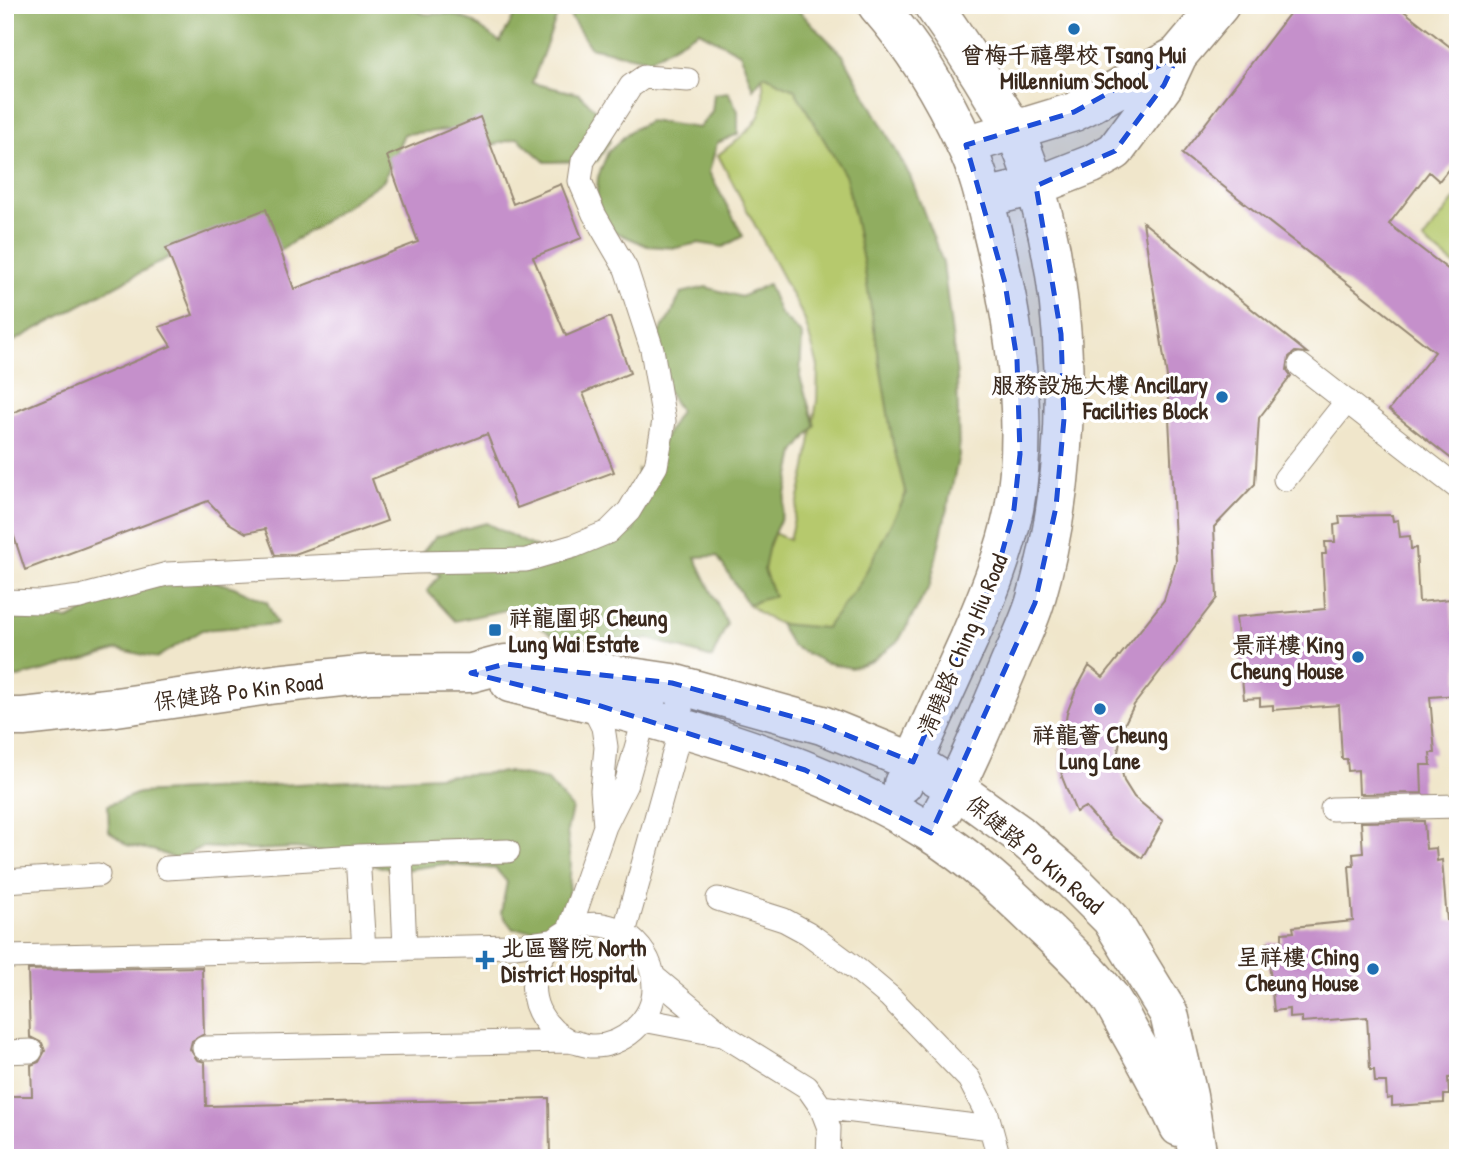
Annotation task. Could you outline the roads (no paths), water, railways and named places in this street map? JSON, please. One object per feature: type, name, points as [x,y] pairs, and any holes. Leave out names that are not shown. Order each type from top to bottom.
[{"type":"street","name":"清曉路 Ching Hiu Road","points":[[877,5],[934,86],[966,145],[984,198],[1005,283],[1017,360],[1020,454],[1014,509],[999,564],[982,609],[891,810]]},
{"type":"street","name":"清曉路 Ching Hiu Road","points":[[931,833],[987,720],[1035,603],[1056,507],[1064,419],[1061,334],[1050,248],[1036,186],[1014,131],[974,64],[933,5]]},
{"type":"street","points":[[984,198],[1036,186],[1092,164],[1115,151],[1164,85],[1178,55],[1220,5]]},
{"type":"street","points":[[966,145],[1074,113],[1178,55]]},
{"type":"street","name":"保健路 Po Kin Road","points":[[5,717],[103,708],[369,674],[471,673],[505,664],[583,670],[671,683],[822,725],[913,762],[955,788],[1019,834],[1071,879],[1111,919],[1169,1014],[1188,1097],[1195,1158]]},
{"type":"street","name":"保健路 Po Kin Road","points":[[471,673],[645,716],[805,770],[891,810],[931,833],[1006,892],[1062,946],[1109,997],[1160,1086],[1195,1158]]},
{"type":"lane","points":[[5,601],[41,602],[80,597],[167,574],[526,560],[574,546],[608,532],[629,511],[656,466],[663,421],[652,349],[626,270],[594,214],[580,181],[583,161],[631,86],[644,77],[688,80]]},
{"type":"lane","points":[[1300,365],[1458,488]]},
{"type":"lane","points":[[1285,479],[1347,401]]},
{"type":"lane","points":[[569,1041],[552,1030],[540,1014],[534,995],[534,975],[540,957],[560,936],[605,826],[626,784],[645,716],[655,698],[671,683],[681,706],[681,728],[624,933]]},
{"type":"lane","points":[[591,703],[603,727],[606,747],[602,790],[605,826]]},
{"type":"lane","points":[[1332,809],[1458,806]]},
{"type":"lane","points":[[167,868],[358,856],[508,852]]},
{"type":"lane","points":[[401,855],[405,949]]},
{"type":"lane","points":[[358,856],[364,950]]},
{"type":"lane","points":[[5,881],[98,875]]},
{"type":"lane","points":[[718,899],[784,920],[808,933],[890,997],[969,1079],[987,1114],[999,1158]]},
{"type":"lane","points":[[5,956],[514,946],[560,936],[587,925],[606,926],[624,933],[638,944],[648,959],[653,976],[651,1007],[643,1020],[628,1035],[610,1044],[590,1046],[569,1041],[204,1048]]},
{"type":"lane","points":[[653,976],[725,1036],[807,1087],[821,1107],[828,1128],[828,1158]]},
{"type":"lane","points":[[643,1020],[725,1036]]},
{"type":"lane","points":[[5,1052],[31,1051]]},
{"type":"lane","points":[[821,1107],[991,1128]]},
{"type":"place","name":"曾梅千禧學校 Tsang Mui Millennium School","points":[[1074,29]]},
{"type":"place","name":"服務設施大樓 Ancillary Facilities Block","points":[[1222,397]]},
{"type":"place","name":"祥龍圍邨 Cheung Lung Wai Estate","points":[[495,630]]},
{"type":"place","name":"景祥樓 King Cheung House","points":[[1358,657]]},
{"type":"place","name":"祥龍薈 Cheung Lung Lane","points":[[1100,709]]},
{"type":"place","name":"北區醫院 North District Hospital","points":[[485,960]]},
{"type":"place","name":"呈祥樓 Ching Cheung House","points":[[1373,969]]}]
